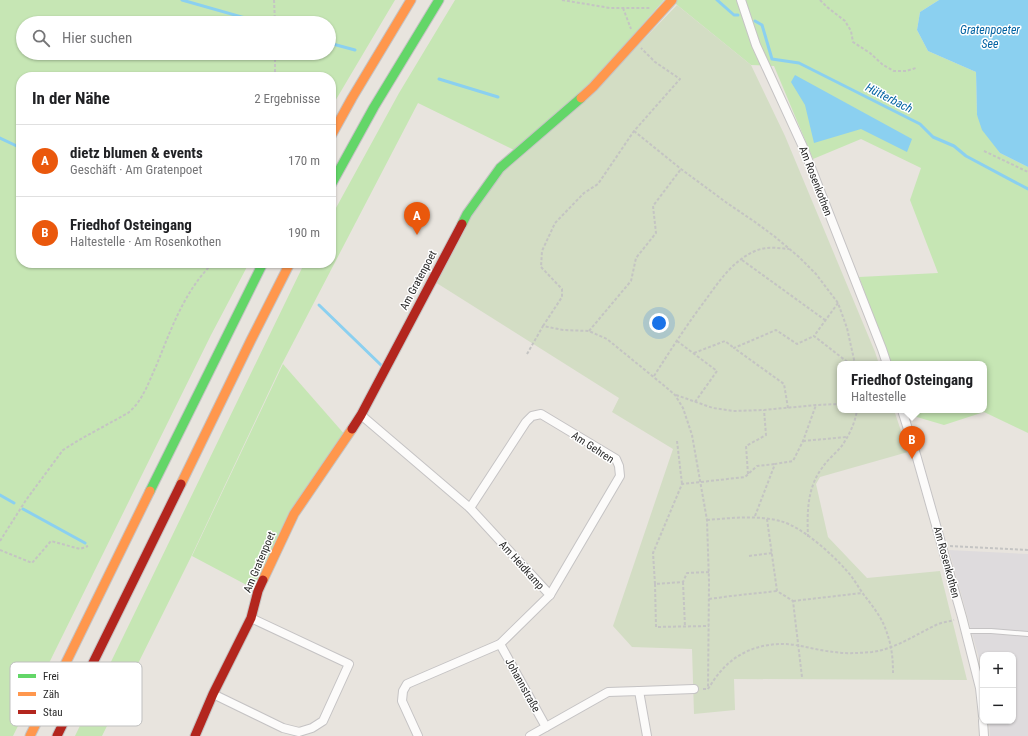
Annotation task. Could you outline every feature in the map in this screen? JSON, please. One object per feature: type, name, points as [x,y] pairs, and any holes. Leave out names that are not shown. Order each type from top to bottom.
[{"type":"main road","points":[[336,127],[411,0]]},
{"type":"main road","points":[[336,176],[374,107],[439,0]]},
{"type":"main road","name":"Am Gratenpoet","points":[[196,736],[213,694],[251,618],[258,591],[294,514],[361,415],[467,214],[500,168],[592,87],[672,0]]},
{"type":"main road","points":[[66,662],[262,268]]},
{"type":"main road","points":[[93,662],[247,347],[287,268]]},
{"type":"main road","points":[[30,736],[35,726]]},
{"type":"main road","points":[[57,736],[62,726]]},
{"type":"street","name":"Am Rosenkothen","points":[[741,0],[756,45],[804,147],[886,361]]},
{"type":"street","name":"Am Rosenkothen","points":[[903,413],[943,546],[980,688]]},
{"type":"street","name":"Am Gehren","points":[[470,508],[526,422],[532,416],[541,414],[616,459],[619,466],[620,476],[550,595]]},
{"type":"street","name":"Am Heidkamp","points":[[361,415],[470,508],[550,595],[500,644],[407,684],[403,691],[402,701],[418,736]]},
{"type":"street","points":[[213,694],[283,728],[299,732],[312,728],[323,721],[349,664],[251,618]]},
{"type":"street","name":"Johannstraße","points":[[500,644],[546,727]]},
{"type":"street","points":[[530,736],[608,692],[694,689]]},
{"type":"street","points":[[639,691],[647,736]]},
{"type":"street","points":[[983,724],[984,736]]},
{"type":"lane","points":[[965,631],[991,631],[1028,634]]},
{"type":"path","points":[[274,0],[275,16]]},
{"type":"path","points":[[562,0],[610,8],[664,8]]},
{"type":"path","points":[[820,0],[827,8],[844,21],[851,31],[853,42],[870,53],[883,65],[894,70],[906,71],[916,68]]},
{"type":"path","points":[[527,354],[562,297],[562,289],[541,267],[542,251],[555,223],[584,193],[598,184],[634,131],[680,79],[655,62],[638,45],[623,8]]},
{"type":"path","points":[[275,60],[275,72]]},
{"type":"path","points":[[634,131],[681,169],[790,249],[816,274],[838,303],[847,328],[854,361]]},
{"type":"path","points":[[984,150],[1028,172]]},
{"type":"path","points":[[589,331],[631,281],[636,258],[656,233],[652,206],[681,169]]},
{"type":"path","points":[[654,376],[684,329],[729,269],[756,250],[770,248],[790,249]]},
{"type":"path","points":[[742,259],[825,320]]},
{"type":"path","points":[[0,541],[26,500],[63,450],[135,408],[147,388],[181,310],[199,278],[208,268]]},
{"type":"path","points":[[734,348],[776,330],[797,344],[814,336],[838,303]]},
{"type":"path","points":[[543,326],[563,330],[589,331],[608,339],[654,376],[674,395],[683,408],[692,435],[707,520],[709,572],[708,689]]},
{"type":"path","points":[[814,336],[846,361]]},
{"type":"path","points":[[677,341],[716,371],[695,402]]},
{"type":"path","points":[[694,353],[725,341],[784,384],[788,408]]},
{"type":"path","points":[[674,395],[713,408],[733,411],[837,404]]},
{"type":"path","points":[[682,484],[745,476],[756,466],[793,461],[803,441],[816,405]]},
{"type":"path","points":[[748,474],[746,446],[766,434],[764,410]]},
{"type":"path","points":[[808,537],[808,508],[814,483],[822,467],[847,437],[852,428],[857,413]]},
{"type":"path","points":[[803,441],[847,437]]},
{"type":"path","points":[[677,441],[682,484],[653,553],[656,627],[709,626]]},
{"type":"path","points":[[755,517],[775,464]]},
{"type":"path","points":[[707,520],[755,517],[781,521],[794,526],[828,552],[847,571],[884,625],[892,647],[893,673]]},
{"type":"path","points":[[768,519],[777,591]]},
{"type":"path","points":[[0,550],[32,563],[51,541],[80,549],[88,546]]},
{"type":"path","points":[[943,546],[1028,550]]},
{"type":"path","points":[[749,556],[772,553]]},
{"type":"path","points":[[685,627],[683,582],[687,573],[709,572]]},
{"type":"path","points":[[655,584],[683,582]]},
{"type":"path","points":[[709,600],[777,591],[793,602],[862,593]]},
{"type":"path","points":[[793,602],[802,677]]},
{"type":"path","points":[[708,689],[721,671],[733,660],[744,652],[758,647],[786,644],[823,651],[850,653],[881,650],[892,647],[937,624],[962,617]]},
{"type":"path","points":[[694,689],[708,689]]},
{"type":"shaded area","points":[[949,550],[1028,554],[1028,736],[990,736],[989,724],[1016,724],[1016,652],[980,652],[980,662]]},
{"type":"green space","points":[[0,0],[395,0],[336,100],[336,72],[16,72],[16,268],[246,268],[211,335],[50,662],[10,662],[10,726],[18,726],[13,736],[0,736]]},
{"type":"green space","points":[[455,0],[664,0],[590,84],[516,151],[418,103],[336,260],[336,208],[399,93]]},
{"type":"green space","points":[[671,0],[939,0],[920,12],[917,30],[928,51],[976,72],[977,115],[1000,153],[1028,167],[1028,433],[986,413],[987,361],[890,361],[859,277],[938,273],[910,200],[921,168],[861,139],[813,159],[774,66],[751,65]]},
{"type":"green space","points":[[677,5],[751,65],[785,136],[878,361],[837,361],[837,413],[895,413],[908,452],[820,477],[816,484],[828,537],[867,578],[940,571],[967,680],[734,679],[735,710],[694,714],[692,649],[632,647],[613,626],[673,449],[612,412],[619,398],[435,282],[471,216],[503,170],[595,90]]},
{"type":"green space","points":[[302,268],[332,268],[282,364],[191,557],[139,662],[111,662]]},
{"type":"green space","points":[[283,364],[346,436],[294,514],[258,591],[192,556]]},
{"type":"green space","points":[[909,413],[981,413],[944,425],[910,415]]},
{"type":"green space","points":[[80,726],[107,726],[102,736],[75,736]]},
{"type":"water","name":"Gratenpoeter See","points":[[939,0],[1028,0],[1028,167],[1000,153],[982,130],[977,115],[976,72],[928,51],[917,30],[920,12]]},
{"type":"water","points":[[795,75],[912,139],[907,152],[861,129],[814,143],[805,105],[791,82]]},
{"type":"waterway","points":[[182,0],[238,16]]},
{"type":"waterway","name":"Hütterbach","points":[[717,0],[734,15],[738,15]]},
{"type":"waterway","name":"Hütterbach","points":[[755,21],[762,25],[772,59],[799,63],[920,124],[933,137],[954,146],[966,156],[1028,189]]},
{"type":"waterway","points":[[336,45],[355,50]]},
{"type":"waterway","points":[[439,79],[498,97]]},
{"type":"waterway","points":[[0,138],[16,146]]},
{"type":"waterway","points":[[319,305],[382,366]]},
{"type":"waterway","points":[[0,495],[14,503]]},
{"type":"waterway","points":[[23,509],[85,543]]},
{"type":"traffic: fast","points":[[336,176],[374,107],[439,0]]},
{"type":"traffic: fast","points":[[462,224],[467,214],[500,168],[581,98]]},
{"type":"traffic: fast","points":[[150,491],[261,268]]},
{"type":"traffic: slow","points":[[336,127],[411,0]]},
{"type":"traffic: slow","points":[[581,98],[593,87],[672,0]]},
{"type":"traffic: slow","points":[[181,484],[287,268]]},
{"type":"traffic: slow","points":[[263,580],[294,514],[352,429]]},
{"type":"traffic: slow","points":[[66,662],[150,491]]},
{"type":"traffic: slow","points":[[30,736],[35,726]]},
{"type":"traffic: jam","points":[[352,429],[361,415],[462,224]]},
{"type":"traffic: jam","points":[[93,662],[181,484]]},
{"type":"traffic: jam","points":[[195,736],[213,694],[251,618],[258,591],[263,580]]},
{"type":"traffic: jam","points":[[57,736],[62,726]]},
{"type":"place","name":"dietz blumen & events","points":[[417,235]]},
{"type":"place","name":"Friedhof Osteingang","points":[[912,459]]}]
